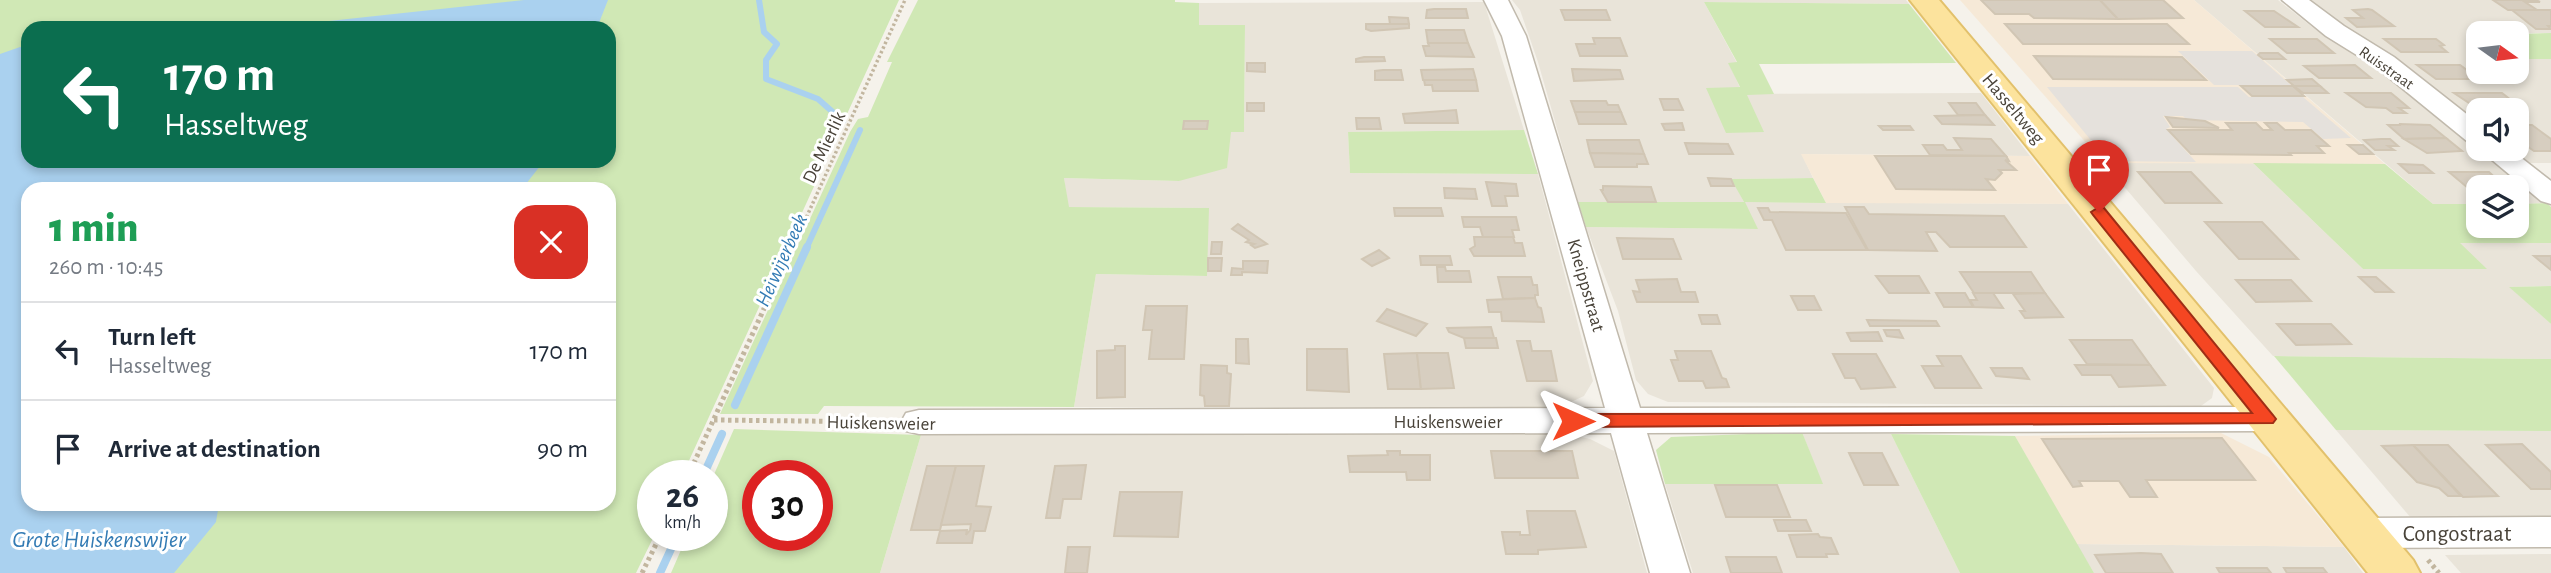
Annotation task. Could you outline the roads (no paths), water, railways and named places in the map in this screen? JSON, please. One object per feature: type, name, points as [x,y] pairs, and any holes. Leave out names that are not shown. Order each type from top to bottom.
[{"type":"main road","name":"Hasseltweg","points":[[1924,0],[2396,573]]},
{"type":"street","name":"Kneippstraat","points":[[1496,0],[1514,36],[1670,573]]},
{"type":"street","name":"Ruisstraat","points":[[2294,0],[2335,32],[2385,62],[2466,126]]},
{"type":"street","points":[[2508,161],[2551,195]]},
{"type":"street","name":"Huiskensweier","points":[[919,422],[2267,419]]},
{"type":"street","name":"Congostraat","points":[[2364,533],[2551,533]]},
{"type":"water","points":[[524,0],[608,0],[600,21],[329,21]]},
{"type":"water","name":"Grote Huiskenswijer","points":[[21,47],[21,168],[538,168],[528,182],[21,182],[21,511],[218,511],[216,522],[174,573],[0,573],[0,54]]},
{"type":"waterway","name":"Heiwijerbeek","points":[[759,0],[764,32],[777,44],[766,60],[766,79],[818,99],[843,121]]},
{"type":"waterway","name":"Heiwijerbeek","points":[[806,249],[860,130]]},
{"type":"waterway","name":"Heiwijerbeek","points":[[735,405],[807,247]]},
{"type":"waterway","name":"Heiwijerbeek","points":[[710,460],[722,434]]},
{"type":"waterway","name":"Heiwijerbeek","points":[[660,573],[670,551]]}]
